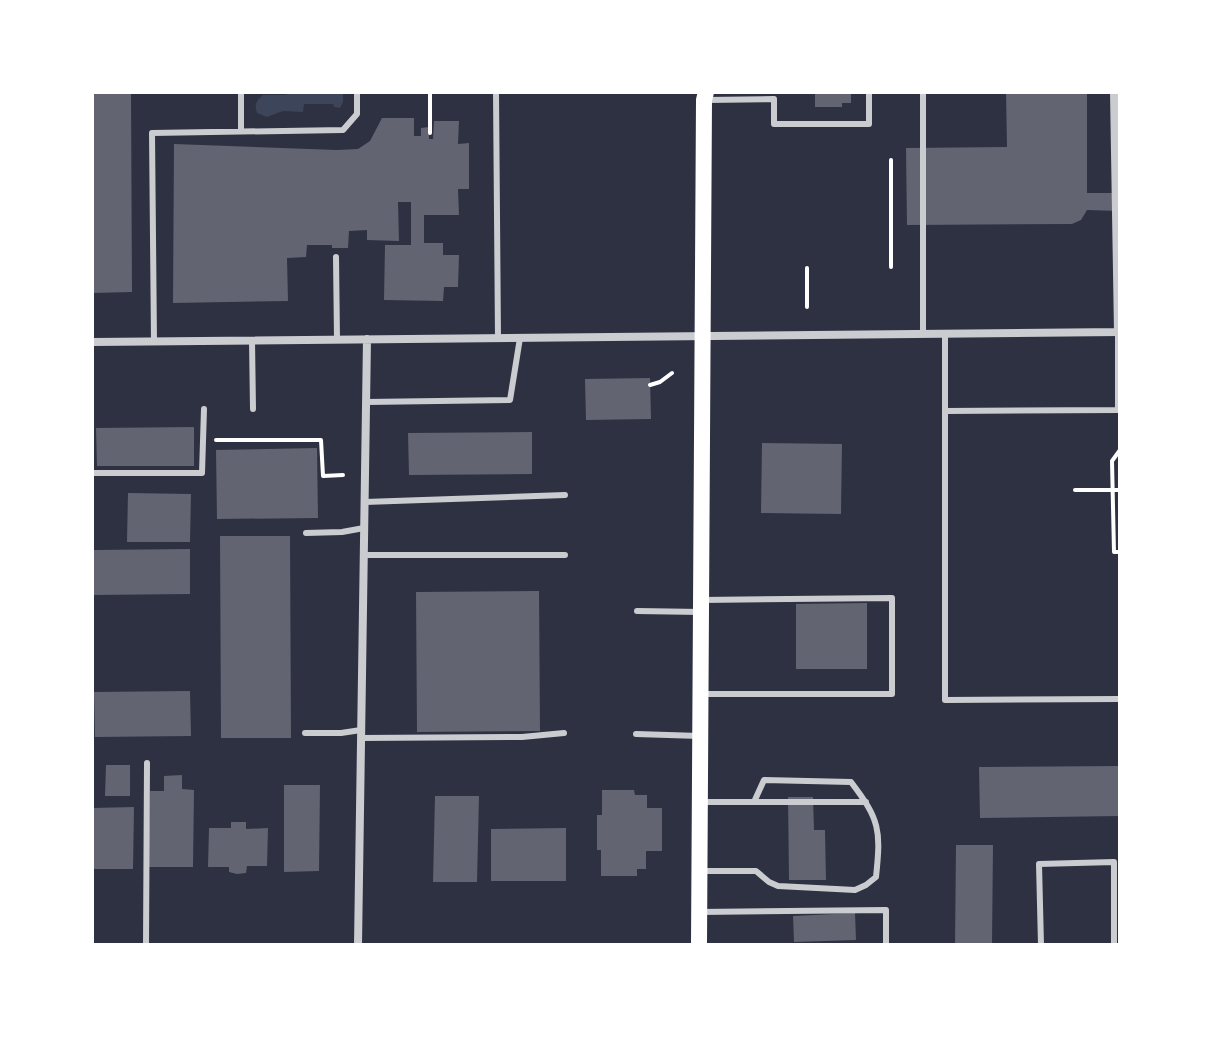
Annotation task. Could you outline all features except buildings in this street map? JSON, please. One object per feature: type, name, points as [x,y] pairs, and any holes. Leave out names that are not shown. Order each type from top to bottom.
[{"type":"main road","points":[[699,945],[704,95]]},
{"type":"street","points":[[92,342],[1119,332],[1114,92]]},
{"type":"street","points":[[358,945],[367,339]]},
{"type":"lane","points":[[241,92],[241,131]]},
{"type":"lane","points":[[154,341],[152,133],[343,130],[357,114],[357,92]]},
{"type":"lane","points":[[496,92],[498,338]]},
{"type":"lane","points":[[704,95],[774,99],[774,124],[869,124],[869,92]]},
{"type":"lane","points":[[923,92],[923,334]]},
{"type":"lane","points":[[336,257],[337,339]]},
{"type":"lane","points":[[945,411],[1119,410],[1119,332]]},
{"type":"lane","points":[[945,334],[945,700],[1120,699]]},
{"type":"lane","points":[[366,402],[510,400],[520,338]]},
{"type":"lane","points":[[252,341],[253,409]]},
{"type":"lane","points":[[92,473],[202,473],[204,409]]},
{"type":"lane","points":[[365,502],[565,495]]},
{"type":"lane","points":[[306,533],[364,528]]},
{"type":"lane","points":[[364,555],[565,555]]},
{"type":"lane","points":[[637,611],[892,598],[892,694],[701,694]]},
{"type":"lane","points":[[305,733],[522,737],[564,733]]},
{"type":"lane","points":[[636,734],[701,736]]},
{"type":"lane","points":[[146,945],[147,763]]},
{"type":"lane","points":[[700,871],[756,871],[778,886],[855,890],[876,877],[879,828],[866,802],[851,782],[764,780],[754,802]]},
{"type":"lane","points":[[700,802],[866,802]]},
{"type":"lane","points":[[1041,945],[1039,864],[1114,862],[1114,945]]},
{"type":"lane","points":[[699,912],[886,910],[886,945]]},
{"type":"path","points":[[430,92],[430,133]]},
{"type":"path","points":[[891,160],[891,267]]},
{"type":"path","points":[[807,268],[807,307]]},
{"type":"path","points":[[650,385],[672,373]]},
{"type":"path","points":[[216,440],[321,440],[323,476],[343,475]]},
{"type":"path","points":[[1120,450],[1112,461],[1114,552],[1120,552]]},
{"type":"path","points":[[1075,490],[1120,490]]},
{"type":"shaded area","points":[[343,92],[343,102],[340,108],[333,104],[304,104],[303,112],[283,111],[267,117],[257,113],[256,103],[263,95]]}]
